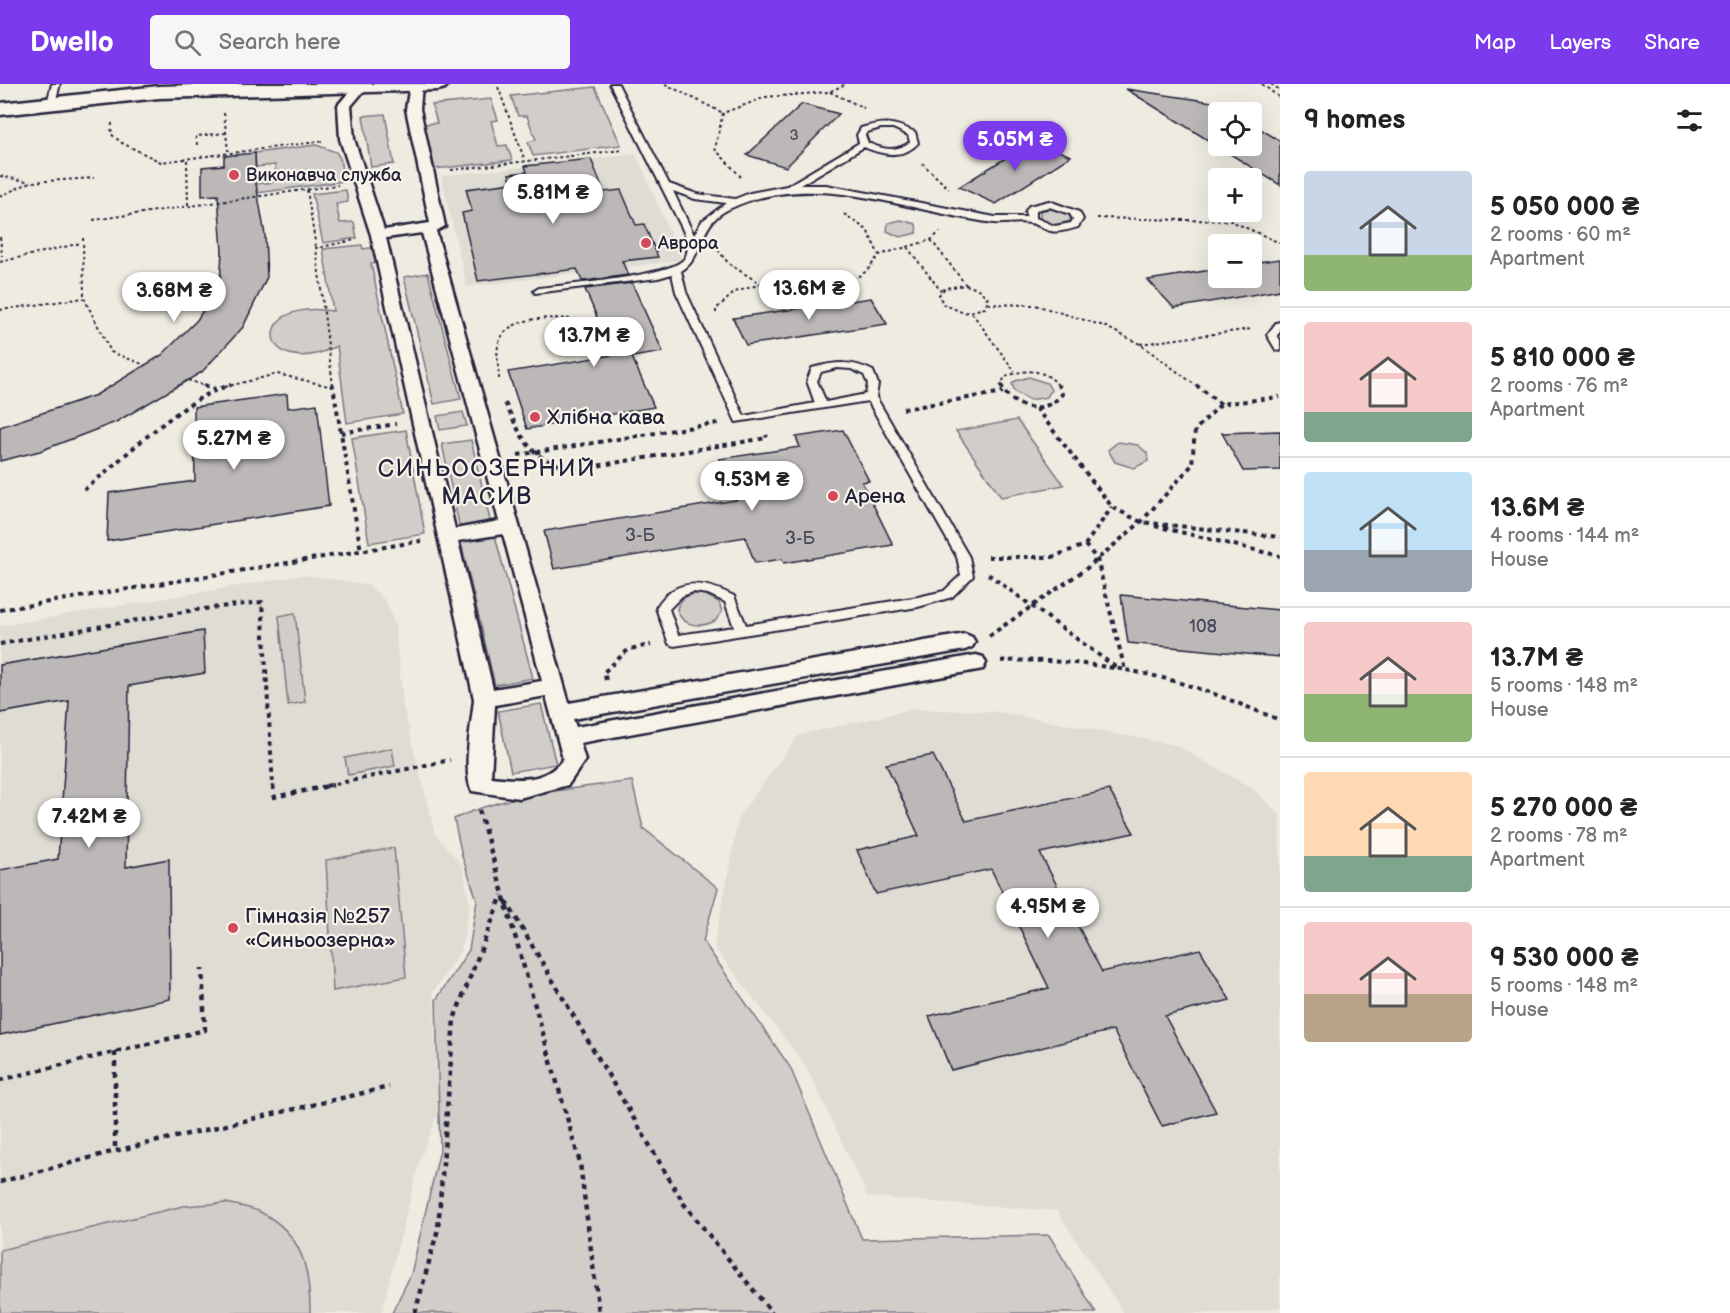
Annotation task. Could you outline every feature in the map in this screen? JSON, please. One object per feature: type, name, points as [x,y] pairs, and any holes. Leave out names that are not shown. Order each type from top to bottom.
[{"type":"street","points":[[159,92],[186,84]]},
{"type":"street","points":[[0,109],[54,94],[438,84]]},
{"type":"street","points":[[378,235],[438,226],[413,109],[405,85]]},
{"type":"street","points":[[361,87],[344,105],[347,139],[378,235],[485,699],[480,753],[480,785],[519,789],[560,779],[574,760],[428,228]]},
{"type":"street","points":[[446,537],[510,526]]},
{"type":"street","points":[[561,713],[960,642],[972,664],[568,737]]},
{"type":"street","points":[[710,686],[719,710]]},
{"type":"street","points":[[485,699],[554,687]]},
{"type":"street","points":[[612,704],[620,728]]},
{"type":"lane","points":[[614,84],[694,245]]},
{"type":"lane","points":[[896,126],[912,134],[914,143],[903,150],[882,151],[864,144],[861,135],[873,127],[896,126]]},
{"type":"lane","points":[[789,188],[864,144]]},
{"type":"lane","points":[[666,186],[695,196],[734,202]]},
{"type":"lane","points":[[539,291],[676,271],[691,259],[694,245],[705,223],[734,202],[753,195],[789,188],[826,188],[975,217],[995,220],[1032,220],[1045,227],[1062,229],[1075,225],[1078,219],[1068,208],[1049,204],[1032,208],[1029,212],[1032,220]]},
{"type":"lane","points":[[676,271],[681,292],[740,420],[871,397]]},
{"type":"lane","points":[[1279,326],[1272,335],[1280,348]]},
{"type":"lane","points":[[741,628],[730,599],[709,587],[692,587],[672,594],[662,608],[674,641],[741,628],[918,602],[948,594],[967,576],[963,557],[871,397],[873,384],[868,373],[852,363],[816,370],[812,381],[822,406]]},
{"type":"path","points":[[665,84],[723,113],[766,96],[829,92],[846,84]]},
{"type":"path","points":[[1262,84],[1280,98]]},
{"type":"path","points":[[1271,84],[1280,90]]},
{"type":"path","points":[[498,87],[525,161]]},
{"type":"path","points":[[829,92],[867,110],[873,127]]},
{"type":"path","points":[[224,110],[228,152]]},
{"type":"path","points":[[723,113],[715,149],[735,169],[753,195]]},
{"type":"path","points":[[112,123],[111,134],[115,139],[149,153],[161,162],[347,139]]},
{"type":"path","points":[[197,145],[196,136],[226,133]]},
{"type":"path","points":[[427,172],[632,149]]},
{"type":"path","points":[[716,246],[729,264],[761,284],[804,290],[841,287],[867,271],[879,255],[931,240],[944,229],[975,217],[928,167],[903,150]]},
{"type":"path","points":[[187,160],[188,206]]},
{"type":"path","points":[[0,176],[31,182],[94,178]]},
{"type":"path","points":[[0,196],[31,182]]},
{"type":"path","points":[[93,220],[360,182]]},
{"type":"path","points":[[307,189],[333,387],[361,551]]},
{"type":"path","points":[[840,212],[860,222],[872,233],[879,255]]},
{"type":"path","points":[[1078,219],[1115,217],[1231,220],[1280,243]]},
{"type":"path","points":[[316,248],[378,235]]},
{"type":"path","points":[[0,237],[2,256]]},
{"type":"path","points":[[83,238],[81,243],[84,298],[111,352],[145,365]]},
{"type":"path","points":[[931,240],[966,285],[985,294],[988,304]]},
{"type":"path","points":[[0,262],[81,243]]},
{"type":"path","points":[[907,247],[941,291],[940,300],[948,308],[972,313],[985,308],[988,304],[1035,305],[1104,326],[1140,344],[1221,404]]},
{"type":"path","points":[[716,319],[716,309],[735,292],[761,284]]},
{"type":"path","points":[[941,291],[952,286],[966,285]]},
{"type":"path","points":[[0,310],[84,298]]},
{"type":"path","points":[[972,313],[1015,372]]},
{"type":"path","points":[[499,390],[498,344],[508,328],[529,320],[570,319],[567,357]]},
{"type":"path","points":[[1140,344],[1279,326]]},
{"type":"path","points":[[1015,372],[1042,373],[1061,388],[1062,394],[1059,401],[1053,405],[1036,408],[1019,404],[1003,392],[1001,386],[1004,378],[1015,372]]},
{"type":"path","points":[[84,490],[185,408],[216,389],[277,374],[333,387]]},
{"type":"path","points":[[188,380],[216,389]]},
{"type":"path","points":[[880,413],[1003,392]]},
{"type":"path","points":[[960,642],[989,636],[1097,559],[1141,522],[1192,465],[1195,430],[1221,404],[1280,397]]},
{"type":"path","points":[[504,400],[531,453],[561,468],[588,468],[766,438],[763,416]]},
{"type":"path","points":[[1036,408],[1112,507],[1141,522],[1280,556]]},
{"type":"path","points":[[341,433],[421,420]]},
{"type":"path","points":[[492,460],[740,420]]},
{"type":"path","points":[[963,557],[1052,557],[1084,545],[1112,507]]},
{"type":"path","points":[[1141,522],[1280,537]]},
{"type":"path","points":[[0,610],[446,537]]},
{"type":"path","points":[[1084,545],[1097,559],[1125,670]]},
{"type":"path","points":[[963,557],[1033,605],[1119,669]]},
{"type":"path","points":[[0,644],[195,610],[262,603],[274,797],[480,753]]},
{"type":"path","points":[[612,704],[604,672],[629,649],[674,641]]},
{"type":"path","points":[[972,664],[1020,660],[1125,670],[1192,686],[1280,720]]},
{"type":"path","points":[[480,785],[478,807],[580,1163],[599,1313]]},
{"type":"path","points":[[414,1313],[438,1229],[454,1019],[502,895]]},
{"type":"path","points":[[502,895],[684,1204],[772,1313]]},
{"type":"path","points":[[0,1080],[206,1030],[202,968]]},
{"type":"path","points":[[115,1052],[115,1151]]},
{"type":"path","points":[[0,1182],[115,1151],[389,1088]]},
{"type":"shaded area","points":[[595,87],[621,145],[533,156],[528,142],[536,140],[527,116],[518,116],[511,96]]},
{"type":"shaded area","points":[[491,99],[498,120],[491,121],[498,146],[507,145],[512,160],[435,169],[424,124],[437,123],[432,105]]},
{"type":"shaded area","points":[[385,114],[394,164],[371,167],[363,116]]},
{"type":"shaded area","points":[[316,145],[336,152],[340,158],[344,181],[257,193],[254,184],[276,182],[275,165],[256,167],[255,153]]},
{"type":"shaded area","points":[[636,154],[682,260],[467,287],[441,176]]},
{"type":"shaded area","points":[[346,190],[348,202],[336,204],[340,223],[354,222],[357,238],[323,243],[312,194]]},
{"type":"shaded area","points":[[1053,208],[1068,212],[1071,221],[1054,225],[1040,219],[1040,211]]},
{"type":"shaded area","points":[[901,220],[916,224],[917,233],[900,237],[887,231],[888,223]]},
{"type":"shaded area","points":[[362,245],[363,249],[376,247],[380,263],[371,264],[403,414],[347,423],[337,346],[311,355],[292,355],[279,348],[273,337],[275,326],[286,316],[305,310],[333,311],[323,249]]},
{"type":"shaded area","points":[[428,273],[461,399],[434,404],[404,277]]},
{"type":"shaded area","points":[[1029,377],[1047,383],[1051,390],[1047,397],[1030,400],[1015,392],[1012,384]]},
{"type":"shaded area","points":[[463,412],[467,426],[440,430],[437,416]]},
{"type":"shaded area","points":[[1017,420],[1064,485],[1001,497],[956,431]]},
{"type":"shaded area","points":[[406,430],[425,534],[369,543],[352,438]]},
{"type":"shaded area","points":[[471,440],[491,524],[460,529],[442,444]]},
{"type":"shaded area","points":[[1118,442],[1138,445],[1147,453],[1148,461],[1134,468],[1115,462],[1108,450]]},
{"type":"shaded area","points":[[495,536],[533,678],[495,685],[461,542]]},
{"type":"shaded area","name":"Гімназія №257 «Синьоозерна»","points":[[303,575],[369,585],[386,601],[395,626],[403,706],[435,834],[463,867],[470,906],[461,950],[433,992],[439,1110],[420,1160],[381,1313],[0,1313],[0,626]]},
{"type":"shaded area","points":[[701,593],[719,602],[722,612],[715,621],[704,625],[687,623],[679,615],[678,605],[686,597]]},
{"type":"shaded area","points":[[295,613],[305,702],[288,705],[279,616]]},
{"type":"shaded area","points":[[541,704],[556,764],[511,772],[498,711]]},
{"type":"shaded area","points":[[915,709],[999,712],[1176,745],[1253,789],[1280,815],[1280,1307],[1246,1313],[1124,1313],[1057,1211],[868,1197],[806,1066],[714,947],[739,816],[799,735]]},
{"type":"shaded area","points":[[392,748],[395,766],[348,775],[345,758]]},
{"type":"shaded area","points":[[632,781],[643,828],[718,888],[703,941],[790,1067],[862,1239],[1049,1235],[1096,1313],[392,1313],[411,1274],[440,1150],[436,1000],[469,950],[477,900],[462,856],[454,819],[496,803],[518,798]]},
{"type":"shaded area","points":[[394,848],[406,977],[333,991],[326,860]]},
{"type":"shaded area","points":[[226,1203],[258,1211],[287,1232],[295,1243],[306,1268],[310,1313],[0,1313],[0,1250],[183,1206]]},
{"type":"building","points":[[1126,89],[1212,102],[1208,102],[1208,140]]},
{"type":"building","points":[[802,104],[839,114],[786,167],[747,155]]},
{"type":"building","points":[[1262,130],[1280,141],[1280,185],[1262,174],[1262,168],[1253,168],[1233,156],[1262,156]]},
{"type":"building","points":[[1033,141],[1071,156],[996,204],[959,187]]},
{"type":"building","points":[[255,153],[256,184],[265,235],[267,277],[243,327],[202,372],[116,422],[40,451],[0,461],[0,427],[96,395],[162,355],[197,320],[220,284],[222,251],[218,195],[202,196],[202,167],[224,165],[224,156]]},
{"type":"building","points":[[591,159],[604,192],[621,190],[636,225],[644,224],[658,257],[622,261],[628,275],[592,280],[582,281],[577,269],[478,281],[462,213],[472,211],[466,189],[512,183],[509,174],[527,172],[525,166]]},
{"type":"building","points":[[1280,259],[1280,290],[1174,308],[1148,280],[1208,271],[1208,288],[1262,288],[1262,261]]},
{"type":"building","points":[[632,283],[663,352],[632,357],[654,407],[527,429],[508,372],[613,355],[585,289]]},
{"type":"building","points":[[871,298],[887,324],[746,345],[733,318]]},
{"type":"building","points":[[287,394],[288,408],[317,404],[329,506],[107,541],[109,493],[195,481],[194,407]]},
{"type":"building","points":[[843,430],[869,481],[862,482],[893,545],[784,563],[782,559],[755,563],[745,537],[554,569],[544,531],[736,500],[719,459],[800,447],[796,437]]},
{"type":"building","points":[[1280,431],[1280,470],[1243,471],[1222,433]]},
{"type":"building","points":[[1121,595],[1280,610],[1280,657],[1128,643]]},
{"type":"building","points":[[203,631],[205,673],[129,686],[126,867],[169,859],[170,999],[0,1035],[0,870],[58,859],[69,701],[0,713],[0,665]]},
{"type":"building","points":[[933,755],[966,821],[1109,790],[1134,833],[1040,853],[1102,972],[1200,949],[1230,1000],[1165,1016],[1216,1112],[1162,1126],[1113,1030],[951,1070],[929,1016],[1049,988],[991,869],[876,894],[857,850],[919,836],[886,764]]},
{"type":"place","name":"Виконавча служба","points":[[234,175]]},
{"type":"place","name":"Аврора","points":[[646,243]]},
{"type":"place","name":"Хлібна кава","points":[[535,417]]},
{"type":"place","name":"Арена","points":[[833,496]]},
{"type":"place","name":"Гімназія №257 «Синьоозерна»","points":[[233,928]]},
{"type":"district","name":"СИНЬООЗЕРНИЙ МАСИВ","points":[[487,482]]}]
